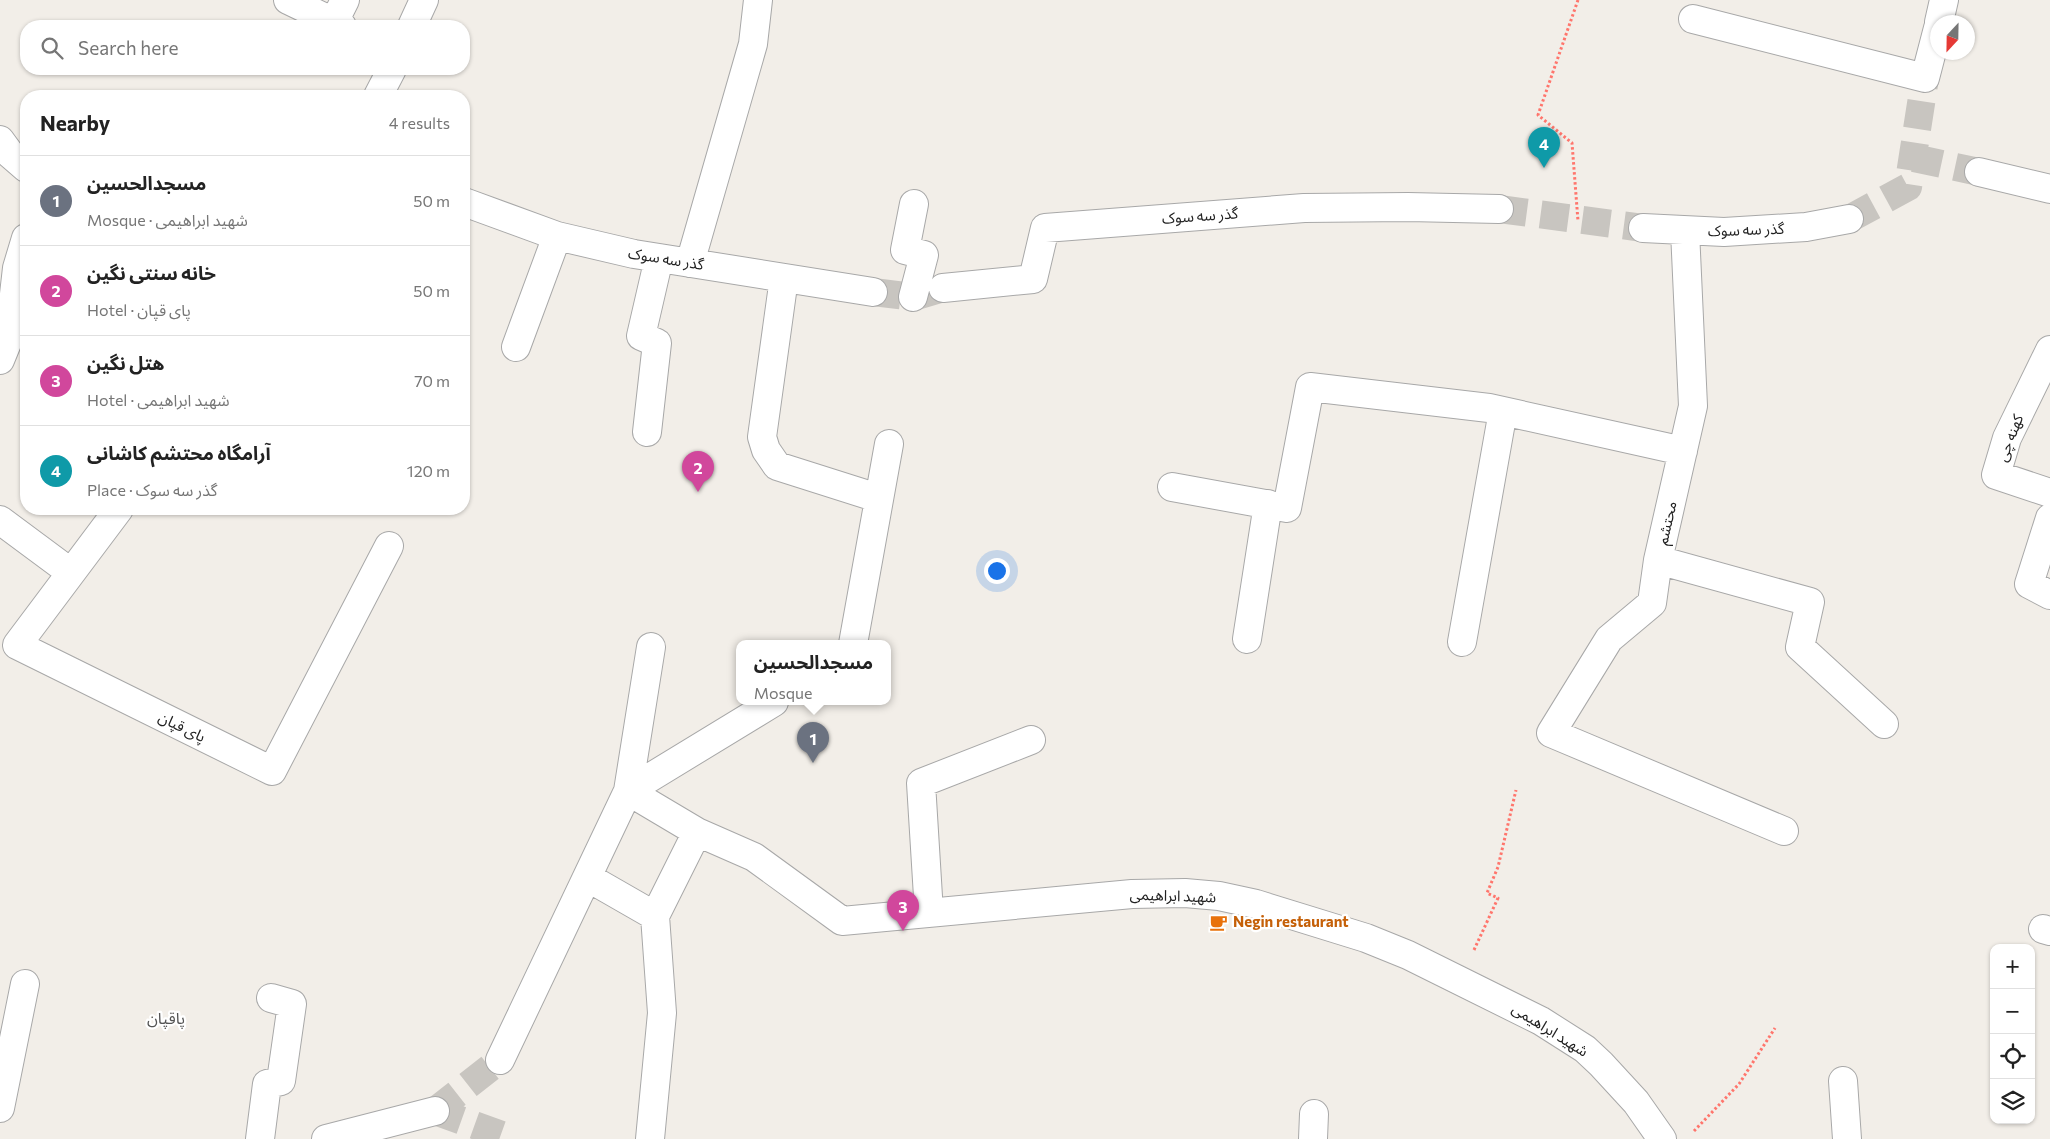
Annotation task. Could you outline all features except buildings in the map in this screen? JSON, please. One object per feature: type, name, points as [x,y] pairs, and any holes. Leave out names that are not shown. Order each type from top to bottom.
[{"type":"street","points":[[288,0],[341,16]]},
{"type":"street","points":[[415,20],[424,0]]},
{"type":"street","points":[[690,263],[753,44],[758,0]]},
{"type":"street","points":[[1941,15],[1944,0]]},
{"type":"street","points":[[1693,19],[1926,78],[1930,60]]},
{"type":"street","points":[[381,90],[389,75]]},
{"type":"street","points":[[0,140],[11,155],[20,163]]},
{"type":"street","points":[[1979,172],[2050,189]]},
{"type":"street","name":"گذر سه سوک","points":[[470,204],[557,236],[634,254],[873,292]]},
{"type":"street","points":[[913,297],[924,256],[905,250],[914,204]]},
{"type":"street","name":"گذر سه سوک","points":[[943,288],[1033,278],[1045,228],[1304,208],[1408,207],[1499,209]]},
{"type":"street","name":"گذر سه سوک","points":[[1643,228],[1724,232],[1806,227],[1849,219]]},
{"type":"street","name":"محتشم","points":[[1685,231],[1693,406],[1658,560],[1810,602],[1800,647],[1884,724]]},
{"type":"street","points":[[516,347],[557,236]]},
{"type":"street","points":[[12,349],[7,278],[16,268],[20,256]]},
{"type":"street","points":[[648,432],[657,342],[641,336],[658,258]]},
{"type":"street","points":[[784,278],[762,437],[766,450],[777,466],[878,498]]},
{"type":"street","name":"کهنه چی","points":[[2050,350],[2007,438],[1996,475],[2050,493]]},
{"type":"street","points":[[1172,487],[1287,508],[1310,387],[1503,411],[1683,451]]},
{"type":"street","points":[[1462,642],[1503,411]]},
{"type":"street","points":[[854,640],[889,444]]},
{"type":"street","points":[[1247,639],[1268,504]]},
{"type":"street","name":"پای قپان","points":[[113,515],[17,645],[272,771],[390,546]]},
{"type":"street","points":[[2050,518],[2029,584],[2050,595]]},
{"type":"street","points":[[0,520],[70,572]]},
{"type":"street","points":[[1658,560],[1652,603],[1609,639],[1551,733],[1784,831]]},
{"type":"street","points":[[500,1060],[628,791],[651,647]]},
{"type":"street","points":[[628,791],[769,705]]},
{"type":"street","points":[[929,913],[921,783],[1031,740]]},
{"type":"street","name":"شهید ابراهیمی","points":[[628,791],[697,832],[754,856],[842,921],[1132,894],[1185,893],[1219,896],[1256,904],[1366,938],[1408,955],[1541,1021],[1585,1050],[1602,1064],[1636,1102],[1662,1139]]},
{"type":"street","points":[[650,1139],[662,1012],[655,916],[697,832]]},
{"type":"street","points":[[587,877],[655,916]]},
{"type":"street","points":[[0,1108],[25,984]]},
{"type":"street","points":[[260,1139],[267,1084],[281,1081],[292,1004],[271,998]]},
{"type":"street","points":[[1843,1081],[1847,1139]]},
{"type":"street","points":[[326,1139],[353,1136],[435,1111]]},
{"type":"path","points":[[1578,0],[1538,115],[1572,143],[1578,220]]},
{"type":"path","points":[[1460,980],[1498,898],[1488,894],[1498,867],[1516,790]]},
{"type":"path","points":[[1692,1132],[1739,1084],[1775,1028]]},
{"type":"tunnel","points":[[1849,219],[1908,187],[1925,78]]},
{"type":"tunnel","points":[[1914,158],[1979,172]]},
{"type":"tunnel","points":[[1499,209],[1643,228]]},
{"type":"tunnel","points":[[873,292],[913,297],[943,288]]},
{"type":"tunnel","points":[[435,1111],[500,1060]]},
{"type":"tunnel","points":[[435,1111],[513,1139]]},
{"type":"place","name":"آرامگاه محتشم کاشانی","points":[[1544,168]]},
{"type":"place","name":"خانه سنتی نگین","points":[[698,492]]},
{"type":"place","name":"مسجدالحسین","points":[[813,763]]},
{"type":"place","name":"Negin restaurant","points":[[1219,922]]},
{"type":"place","name":"هتل نگین","points":[[903,931]]},
{"type":"district","name":"پاقپان","points":[[166,1018]]}]
